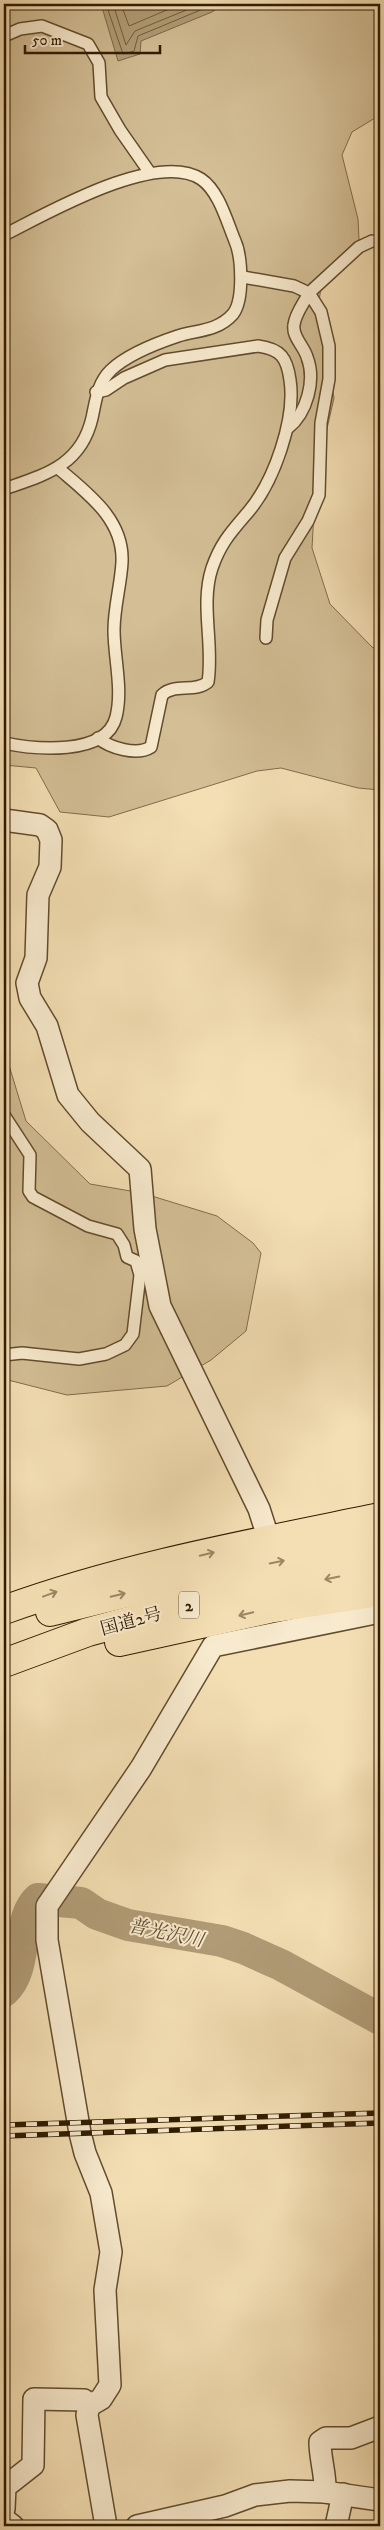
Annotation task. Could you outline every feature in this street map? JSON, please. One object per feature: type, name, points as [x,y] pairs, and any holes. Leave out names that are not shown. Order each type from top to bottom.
[{"type":"highway","points":[[4,1610],[59,1590],[119,1574],[380,1517]]},
{"type":"highway","name":"国道2号","points":[[4,1628],[61,1608],[164,1584],[380,1542]]},
{"type":"highway","name":"国道2号","points":[[4,1663],[88,1632],[188,1605],[380,1568]]},
{"type":"highway","points":[[4,1670],[268,1609],[380,1592]]},
{"type":"street","points":[[4,820],[40,824],[47,830],[51,840],[50,867],[38,895],[36,958],[27,983],[30,998],[48,1026],[68,1095],[90,1122],[140,1169],[145,1228],[160,1306],[259,1509],[268,1540]]},
{"type":"street","points":[[106,2526],[87,2415],[89,2406],[102,2399],[110,2385],[106,2290],[111,2252],[101,2193],[85,2153],[80,2133],[47,1940],[49,1902],[141,1768],[213,1646],[380,1612]]},
{"type":"street","points":[[4,2509],[5,2487],[33,2465],[34,2399],[84,2400],[89,2406]]},
{"type":"street","points":[[336,2526],[334,2493],[320,2462],[320,2442],[326,2438],[351,2438],[380,2427]]},
{"type":"street","points":[[140,2526],[225,2506],[255,2495],[290,2491],[334,2493],[380,2500]]},
{"type":"street","points":[[4,2519],[13,2526]]},
{"type":"lane","points":[[4,36],[20,29],[42,26],[88,44],[99,63],[102,97],[120,130],[150,173]]},
{"type":"lane","points":[[4,235],[124,178],[150,173],[186,173],[201,179],[213,192],[237,245],[242,278],[234,313],[218,326],[198,333],[179,336],[129,358],[111,370],[96,392],[91,419],[83,442],[58,468],[4,489]]},
{"type":"lane","points":[[288,428],[297,420],[310,389],[312,374],[307,356],[296,336],[293,326],[309,293],[359,247],[372,241]]},
{"type":"lane","points":[[242,278],[294,286],[309,293],[321,312],[329,346],[329,379],[321,423],[319,495],[308,521],[285,558],[267,620],[266,638]]},
{"type":"lane","points":[[96,392],[106,390],[124,378],[165,360],[242,348],[271,348],[284,356],[289,372],[292,393],[288,428],[278,458],[250,511],[223,542],[212,570],[206,615],[210,666],[208,682],[203,686],[172,689],[162,695],[151,747],[148,749],[136,751],[106,745],[98,738]]},
{"type":"lane","points":[[4,743],[65,749],[85,745],[105,734],[116,719],[118,702],[114,629],[122,549],[105,512],[92,495],[58,468]]},
{"type":"lane","points":[[4,1115],[30,1155],[29,1191],[33,1197],[79,1222],[117,1234],[124,1245],[127,1257],[136,1261],[140,1275],[133,1334],[125,1345],[106,1354],[79,1359],[22,1353],[4,1355]]},
{"type":"shaded area","points":[[4,4],[380,4],[380,115],[352,132],[342,155],[358,219],[359,239],[321,287],[318,309],[334,398],[316,477],[312,548],[330,604],[372,647],[380,652],[380,790],[358,788],[281,768],[257,771],[109,817],[60,812],[36,768],[4,765]]},
{"type":"shaded area","points":[[4,1049],[26,1121],[90,1184],[142,1193],[217,1216],[253,1243],[261,1253],[246,1331],[211,1360],[167,1386],[67,1395],[4,1379]]},
{"type":"water","points":[[101,4],[224,4],[212,12],[141,41],[140,54],[118,61]]},
{"type":"waterway","name":"普光沢川","points":[[4,1991],[12,1981],[17,1970],[27,1919],[31,1908],[38,1899],[81,1903],[97,1914],[128,1925],[222,1941],[243,1948],[281,1965],[380,2019]]},
{"type":"railway","points":[[4,2125],[380,2113]]},
{"type":"railway","points":[[4,2136],[380,2123]]}]
